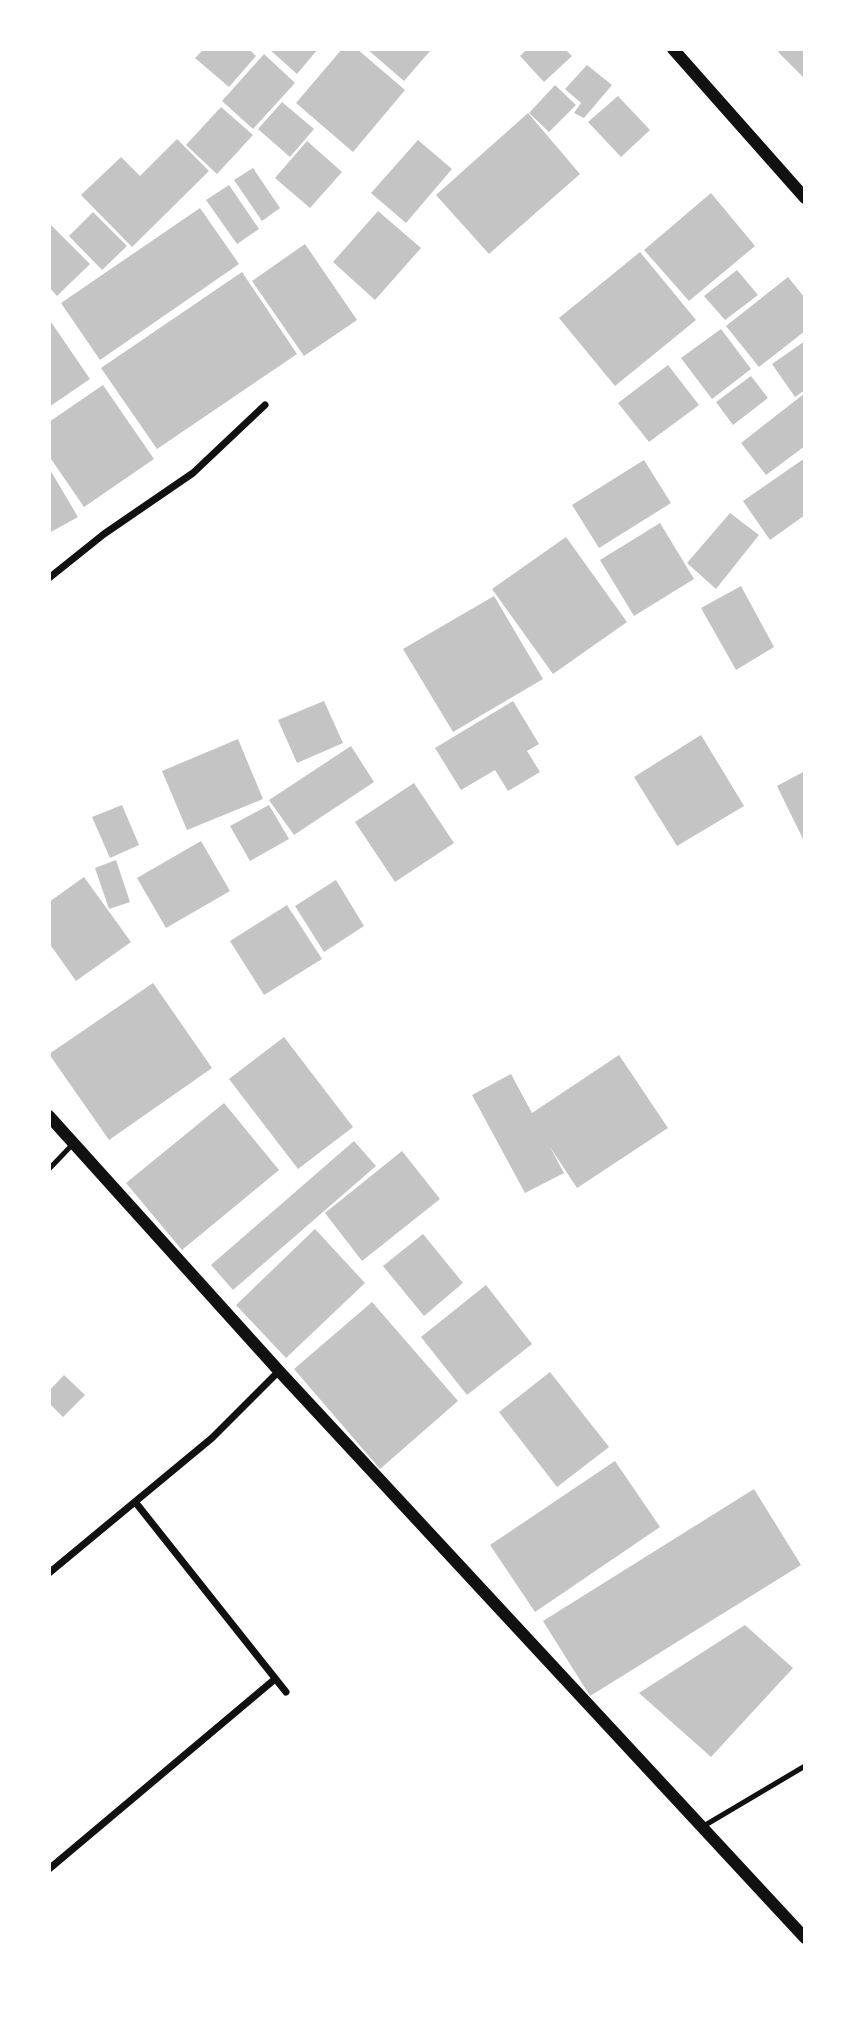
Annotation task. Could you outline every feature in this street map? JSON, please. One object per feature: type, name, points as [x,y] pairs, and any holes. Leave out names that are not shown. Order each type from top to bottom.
[{"type":"street","points":[[673,49],[805,198]]},
{"type":"street","points":[[49,578],[104,534],[192,473],[265,405]]},
{"type":"street","points":[[49,1116],[279,1371],[805,1938]]},
{"type":"street","points":[[49,1573],[212,1438],[279,1371]]},
{"type":"street","points":[[136,1503],[286,1692]]},
{"type":"street","points":[[49,1869],[275,1679]]},
{"type":"lane","points":[[49,1170],[74,1143]]},
{"type":"lane","points":[[702,1827],[805,1766]]},
{"type":"building","points":[[204,49],[249,49],[256,56],[229,87],[195,58]]},
{"type":"building","points":[[269,49],[318,49],[297,74]]},
{"type":"building","points":[[342,49],[357,49],[405,90],[353,152],[296,103]]},
{"type":"building","points":[[367,49],[428,49],[430,51],[404,81]]},
{"type":"building","points":[[527,49],[565,49],[572,56],[544,82],[520,56]]},
{"type":"building","points":[[781,49],[805,49],[805,79],[778,52]]},
{"type":"building","points":[[264,54],[295,83],[253,129],[222,101]]},
{"type":"building","points":[[587,65],[612,85],[584,118],[574,113],[581,103],[565,89]]},
{"type":"building","points":[[555,85],[576,105],[549,132],[529,113]]},
{"type":"building","points":[[618,96],[650,130],[621,157],[588,122]]},
{"type":"building","points":[[282,102],[314,129],[290,157],[258,129]]},
{"type":"building","points":[[221,107],[253,135],[217,174],[186,145]]},
{"type":"building","points":[[528,113],[580,174],[489,254],[436,195]]},
{"type":"building","points":[[177,139],[209,171],[132,247],[81,195],[121,157],[140,176]]},
{"type":"building","points":[[418,140],[452,169],[406,223],[371,193]]},
{"type":"building","points":[[307,141],[342,172],[310,208],[275,178]]},
{"type":"building","points":[[253,168],[280,208],[262,221],[234,180]]},
{"type":"building","points":[[229,185],[259,229],[237,244],[206,200]]},
{"type":"building","points":[[711,193],[755,246],[689,301],[644,250]]},
{"type":"building","points":[[200,208],[239,264],[100,360],[61,303]]},
{"type":"building","points":[[378,211],[421,248],[375,300],[333,262]]},
{"type":"building","points":[[93,212],[127,246],[102,270],[69,236]]},
{"type":"building","points":[[49,223],[90,264],[57,296],[49,287]]},
{"type":"building","points":[[305,244],[357,320],[304,356],[252,281]]},
{"type":"building","points":[[640,252],[696,320],[615,386],[559,318]]},
{"type":"building","points":[[737,270],[758,295],[725,320],[704,296]]},
{"type":"building","points":[[242,272],[297,354],[157,449],[101,368]]},
{"type":"building","points":[[788,277],[805,298],[805,331],[759,367],[726,326]]},
{"type":"building","points":[[49,319],[90,379],[49,407]]},
{"type":"building","points":[[721,329],[751,369],[712,399],[681,358]]},
{"type":"building","points":[[805,341],[805,390],[795,397],[772,364]]},
{"type":"building","points":[[668,365],[699,405],[649,442],[618,403]]},
{"type":"building","points":[[751,376],[768,398],[733,425],[716,402]]},
{"type":"building","points":[[103,385],[154,459],[84,507],[49,456],[49,422]]},
{"type":"building","points":[[805,393],[805,446],[766,475],[741,443]]},
{"type":"building","points":[[805,458],[805,515],[770,540],[743,501]]},
{"type":"building","points":[[644,460],[671,503],[599,548],[572,505]]},
{"type":"building","points":[[49,468],[78,517],[49,533]]},
{"type":"building","points":[[730,513],[759,535],[716,589],[687,563]]},
{"type":"building","points":[[660,523],[694,579],[634,616],[600,560]]},
{"type":"building","points":[[566,537],[627,622],[553,674],[492,589]]},
{"type":"building","points":[[741,586],[774,647],[736,670],[701,608]]},
{"type":"building","points":[[494,596],[543,679],[453,732],[403,649]]},
{"type":"building","points":[[324,701],[343,743],[297,763],[278,720]]},
{"type":"building","points":[[513,701],[539,744],[527,751],[540,772],[508,791],[495,770],[461,790],[435,748]]},
{"type":"building","points":[[701,735],[744,806],[677,846],[634,777]]},
{"type":"building","points":[[238,739],[263,799],[187,830],[162,771]]},
{"type":"building","points":[[351,746],[374,782],[294,835],[269,800]]},
{"type":"building","points":[[805,771],[805,843],[777,786]]},
{"type":"building","points":[[414,783],[454,843],[395,882],[355,822]]},
{"type":"building","points":[[122,805],[139,845],[110,858],[92,817]]},
{"type":"building","points":[[269,805],[289,839],[250,861],[230,826]]},
{"type":"building","points":[[201,841],[230,891],[166,928],[137,878]]},
{"type":"building","points":[[116,860],[130,902],[109,909],[95,868]]},
{"type":"building","points":[[84,877],[131,942],[76,981],[49,943],[49,902]]},
{"type":"building","points":[[336,880],[364,926],[324,952],[295,906]]},
{"type":"building","points":[[287,905],[322,959],[264,995],[230,941]]},
{"type":"building","points":[[153,983],[212,1068],[109,1140],[49,1054]]},
{"type":"building","points":[[284,1037],[353,1127],[298,1169],[229,1079]]},
{"type":"building","points":[[619,1055],[668,1128],[577,1188],[550,1147],[564,1173],[525,1193],[472,1095],[511,1074],[532,1113]]},
{"type":"building","points":[[224,1103],[279,1170],[182,1250],[126,1183]]},
{"type":"building","points":[[354,1141],[376,1166],[233,1290],[211,1265]]},
{"type":"building","points":[[402,1151],[440,1199],[362,1261],[325,1213]]},
{"type":"building","points":[[315,1229],[365,1283],[286,1358],[236,1305]]},
{"type":"building","points":[[423,1234],[463,1283],[424,1316],[383,1266]]},
{"type":"building","points":[[486,1285],[532,1344],[467,1395],[421,1337]]},
{"type":"building","points":[[372,1302],[458,1401],[380,1469],[294,1369]]},
{"type":"building","points":[[550,1372],[609,1447],[557,1487],[499,1412]]},
{"type":"building","points":[[64,1375],[85,1395],[63,1417],[49,1403],[49,1391]]},
{"type":"building","points":[[615,1461],[660,1527],[535,1612],[490,1545]]},
{"type":"building","points":[[754,1489],[801,1565],[590,1696],[543,1621]]},
{"type":"building","points":[[745,1625],[793,1668],[711,1757],[639,1693]]}]
